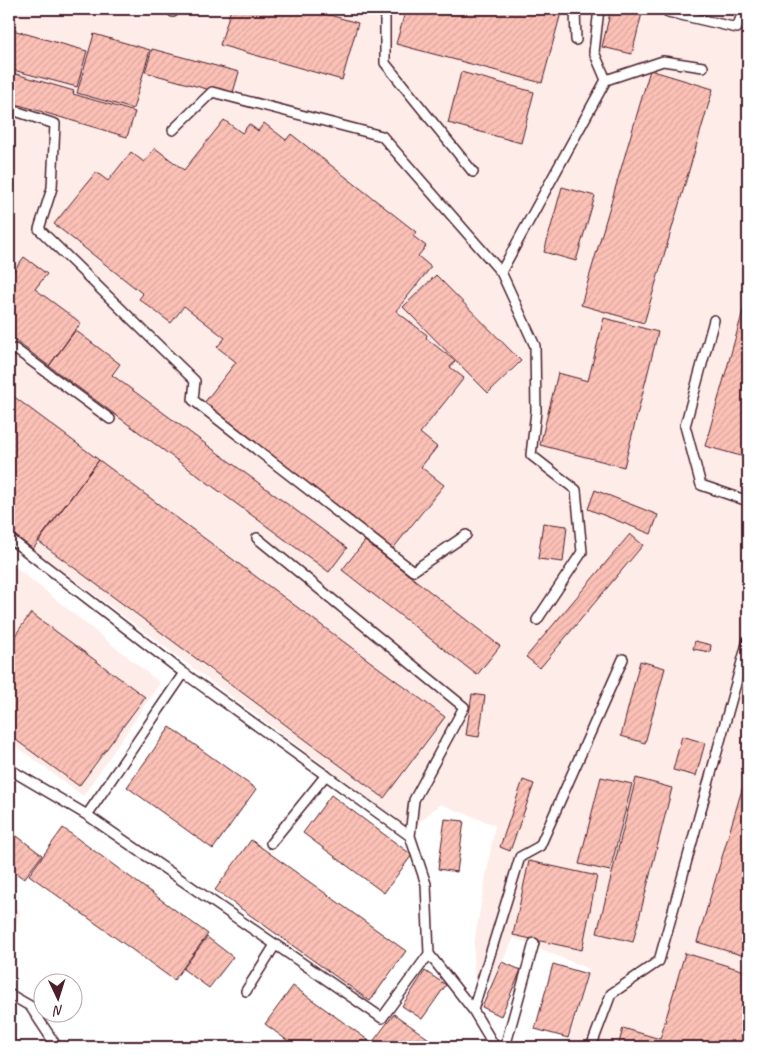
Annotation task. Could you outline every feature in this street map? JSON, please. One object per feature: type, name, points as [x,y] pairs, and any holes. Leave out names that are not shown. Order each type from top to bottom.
[{"type":"lane","points":[[385,9],[385,63],[474,172]]},
{"type":"lane","points":[[575,9],[576,40]]},
{"type":"lane","points":[[599,9],[594,52],[606,80]]},
{"type":"lane","points":[[668,12],[736,28],[744,9]]},
{"type":"lane","points":[[501,272],[606,80],[663,61],[703,67]]},
{"type":"lane","points":[[173,130],[212,92],[382,136],[501,272],[535,346],[536,411],[531,456],[576,490],[582,552],[536,620]]},
{"type":"lane","points":[[9,109],[55,124],[52,188],[39,229],[195,381],[193,400],[413,571],[466,535]]},
{"type":"lane","points":[[714,320],[685,426],[701,485],[748,500]]},
{"type":"lane","points":[[9,354],[15,349],[110,419]]},
{"type":"lane","points":[[9,538],[184,673],[410,836]]},
{"type":"lane","points":[[257,538],[464,707],[414,800],[410,836],[426,884],[429,954],[473,1010],[495,1047]]},
{"type":"lane","points":[[590,1047],[611,994],[659,961],[748,640]]},
{"type":"lane","points":[[473,1010],[520,857],[540,846],[622,659]]},
{"type":"lane","points":[[87,815],[184,673]]},
{"type":"lane","points":[[9,768],[87,815],[382,1018],[429,954]]},
{"type":"lane","points":[[271,843],[326,775]]},
{"type":"lane","points":[[505,1047],[534,943]]},
{"type":"lane","points":[[246,991],[275,945]]},
{"type":"lane","points":[[9,994],[30,1006],[57,1047]]},
{"type":"shaded area","points":[[9,9],[748,9],[748,1047],[567,1047],[589,969],[514,938],[491,983],[474,980],[474,944],[495,825],[440,804],[411,830],[9,531]]},
{"type":"shaded area","points":[[9,562],[160,683],[83,796],[9,741]]},
{"type":"shaded area","points":[[9,904],[20,911],[9,949]]},
{"type":"building","points":[[231,9],[308,9],[358,23],[342,80],[220,45]]},
{"type":"building","points":[[406,9],[562,9],[542,83],[396,44]]},
{"type":"building","points":[[611,9],[643,9],[632,54],[602,47]]},
{"type":"building","points":[[9,29],[87,51],[77,87],[9,69]]},
{"type":"building","points":[[94,34],[150,50],[133,109],[77,93]]},
{"type":"building","points":[[152,49],[239,72],[232,96],[145,72]]},
{"type":"building","points":[[650,70],[713,89],[644,323],[581,305]]},
{"type":"building","points":[[9,72],[74,91],[73,94],[135,112],[127,137],[9,102]]},
{"type":"building","points":[[461,72],[534,92],[521,143],[448,123]]},
{"type":"building","points":[[224,120],[242,133],[249,124],[258,131],[264,123],[286,140],[291,134],[416,232],[413,236],[426,246],[418,256],[431,267],[396,311],[427,335],[426,338],[455,361],[450,367],[464,378],[420,433],[437,447],[421,467],[444,485],[391,551],[204,403],[236,362],[217,347],[225,338],[184,306],[171,323],[139,299],[143,294],[54,224],[96,172],[108,181],[131,152],[144,162],[155,148],[184,170]]},
{"type":"building","points":[[562,187],[595,196],[576,261],[544,252]]},
{"type":"building","points":[[24,257],[47,274],[35,289],[81,323],[49,366],[9,336],[9,277]]},
{"type":"building","points":[[436,275],[521,361],[488,393],[403,307]]},
{"type":"building","points":[[748,293],[748,458],[705,446]]},
{"type":"building","points":[[604,318],[658,332],[624,467],[540,445],[558,373],[588,381]]},
{"type":"building","points":[[75,330],[120,364],[112,375],[347,548],[329,572],[49,366]]},
{"type":"building","points":[[9,393],[99,460],[33,549],[9,531]]},
{"type":"building","points":[[99,460],[445,717],[384,798],[38,541]]},
{"type":"building","points":[[595,490],[658,515],[651,534],[588,509]]},
{"type":"building","points":[[543,523],[567,526],[563,562],[538,559]]},
{"type":"building","points":[[630,534],[643,545],[540,668],[526,657]]},
{"type":"building","points":[[365,541],[500,646],[477,675],[342,570]]},
{"type":"building","points":[[31,613],[145,697],[79,786],[9,735],[9,644]]},
{"type":"building","points":[[695,641],[711,645],[710,652],[693,649]]},
{"type":"building","points":[[640,661],[665,668],[645,743],[621,736]]},
{"type":"building","points":[[472,694],[485,696],[479,737],[466,735]]},
{"type":"building","points":[[170,727],[256,789],[213,849],[127,787]]},
{"type":"building","points":[[682,736],[705,743],[696,776],[673,770]]},
{"type":"building","points":[[748,769],[748,957],[697,942]]},
{"type":"building","points":[[601,777],[632,784],[610,871],[579,864]]},
{"type":"building","points":[[636,778],[672,788],[633,942],[597,933]]},
{"type":"building","points":[[523,780],[534,784],[510,851],[500,847]]},
{"type":"building","points":[[331,795],[412,855],[384,893],[303,833]]},
{"type":"building","points":[[445,819],[464,821],[457,872],[438,869]]},
{"type":"building","points":[[63,828],[208,934],[174,980],[29,875]]},
{"type":"building","points":[[9,830],[42,855],[24,879],[9,868]]},
{"type":"building","points":[[251,840],[406,951],[370,1001],[215,890]]},
{"type":"building","points":[[529,861],[597,876],[582,950],[513,935]]},
{"type":"building","points":[[207,937],[233,957],[209,988],[183,969]]},
{"type":"building","points":[[685,953],[748,972],[748,1047],[618,1047],[623,1028],[660,1039]]},
{"type":"building","points":[[502,962],[521,970],[501,1016],[482,1007]]},
{"type":"building","points":[[553,964],[587,974],[568,1038],[535,1029]]},
{"type":"building","points":[[425,971],[446,985],[422,1019],[402,1006]]},
{"type":"building","points":[[293,986],[372,1043],[394,1014],[429,1039],[423,1047],[296,1047],[265,1024]]}]
